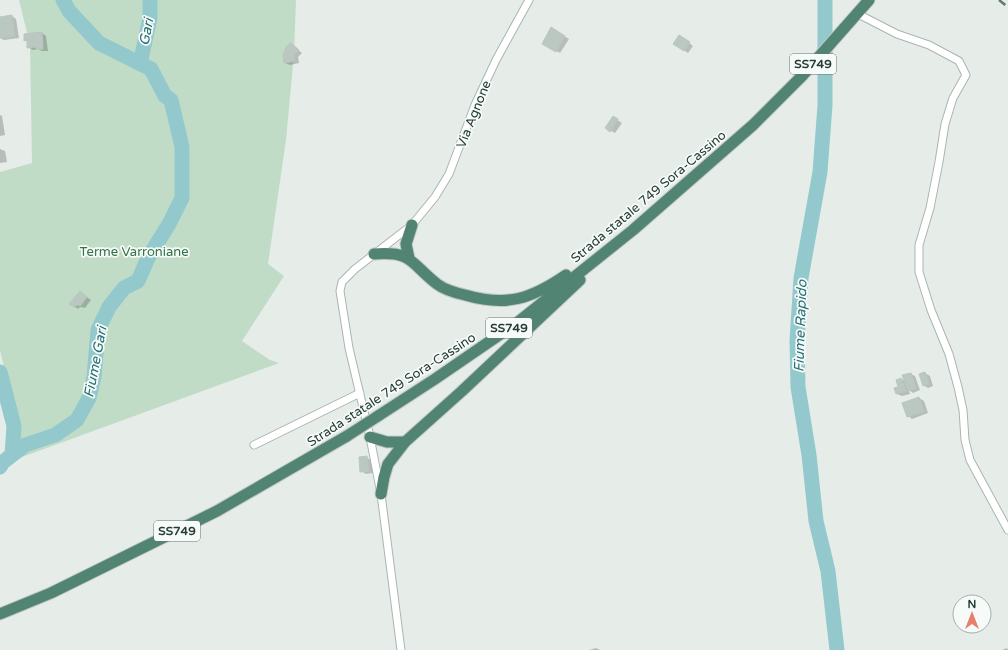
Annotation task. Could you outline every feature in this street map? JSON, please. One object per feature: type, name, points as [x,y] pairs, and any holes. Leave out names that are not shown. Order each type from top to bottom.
[{"type":"highway","name":"Strada statale 749 Sora-Cassino","points":[[0,614],[51,593],[217,511],[347,436],[435,379],[518,322],[633,230],[754,125],[802,76],[869,0]]},
{"type":"highway","points":[[409,258],[406,244],[412,225]]},
{"type":"highway","points":[[374,254],[396,254],[409,258],[438,285],[456,293],[486,301],[499,302],[527,297],[550,286],[633,230]]},
{"type":"highway","points":[[381,494],[388,464],[405,442],[529,329],[633,230]]},
{"type":"highway","points":[[370,437],[387,442],[405,442]]},
{"type":"street","name":"Via Agnone","points":[[401,650],[381,494],[370,437],[349,348],[340,291],[342,282],[355,269],[412,225],[435,197],[449,174],[475,105],[496,60],[529,0]]},
{"type":"street","points":[[858,14],[898,34],[929,45],[959,61],[966,75],[953,98],[945,124],[930,208],[919,245],[919,272],[931,310],[949,354],[958,387],[963,410],[964,440],[970,460],[1008,530]]},
{"type":"street","points":[[254,444],[360,393]]},
{"type":"green space","name":"Terme Varroniane","points":[[19,0],[296,0],[294,55],[286,140],[268,264],[284,276],[242,341],[270,360],[279,363],[14,460],[12,398],[0,351],[0,172],[32,163],[30,45]]},
{"type":"building","points":[[12,15],[13,23],[0,25],[0,17]]},
{"type":"building","points":[[13,23],[15,36],[0,38],[0,25]]},
{"type":"building","points":[[551,27],[565,36],[556,52],[542,44]]},
{"type":"building","points":[[42,32],[43,49],[37,49],[36,47],[27,48],[27,40],[24,41],[24,34]]},
{"type":"building","points":[[679,35],[690,42],[684,51],[673,44]]},
{"type":"building","points":[[291,43],[299,50],[294,55],[295,61],[284,63],[283,55],[286,47]]},
{"type":"building","points":[[613,116],[618,119],[610,132],[605,128]]},
{"type":"building","points":[[80,291],[87,297],[80,306],[78,304],[77,306],[75,305],[73,307],[69,304]]},
{"type":"building","points":[[925,372],[929,384],[923,386],[919,374]]},
{"type":"building","points":[[911,373],[916,388],[908,391],[902,375]]},
{"type":"building","points":[[901,378],[906,391],[896,394],[894,388],[898,387],[896,380]]},
{"type":"building","points":[[919,397],[924,411],[907,417],[902,403]]},
{"type":"building","points":[[367,456],[369,471],[360,472],[359,457]]},
{"type":"waterway","name":"Fiume Gari","points":[[0,467],[3,462],[25,445],[55,435],[77,420],[89,398],[94,377],[98,330],[109,307],[124,288],[138,281],[148,258],[169,224],[182,198],[182,147],[171,100],[165,96],[151,69],[99,43],[69,11],[63,0]]},
{"type":"waterway","name":"Gari","points":[[140,64],[150,18],[150,0]]},
{"type":"waterway","name":"Fiume Rapido","points":[[825,0],[825,105],[820,172],[801,278],[797,341],[798,387],[809,455],[816,521],[828,571],[837,650]]},
{"type":"waterway","points":[[0,372],[14,426],[12,455]]},
{"type":"railway","points":[[999,0],[1008,7]]}]
